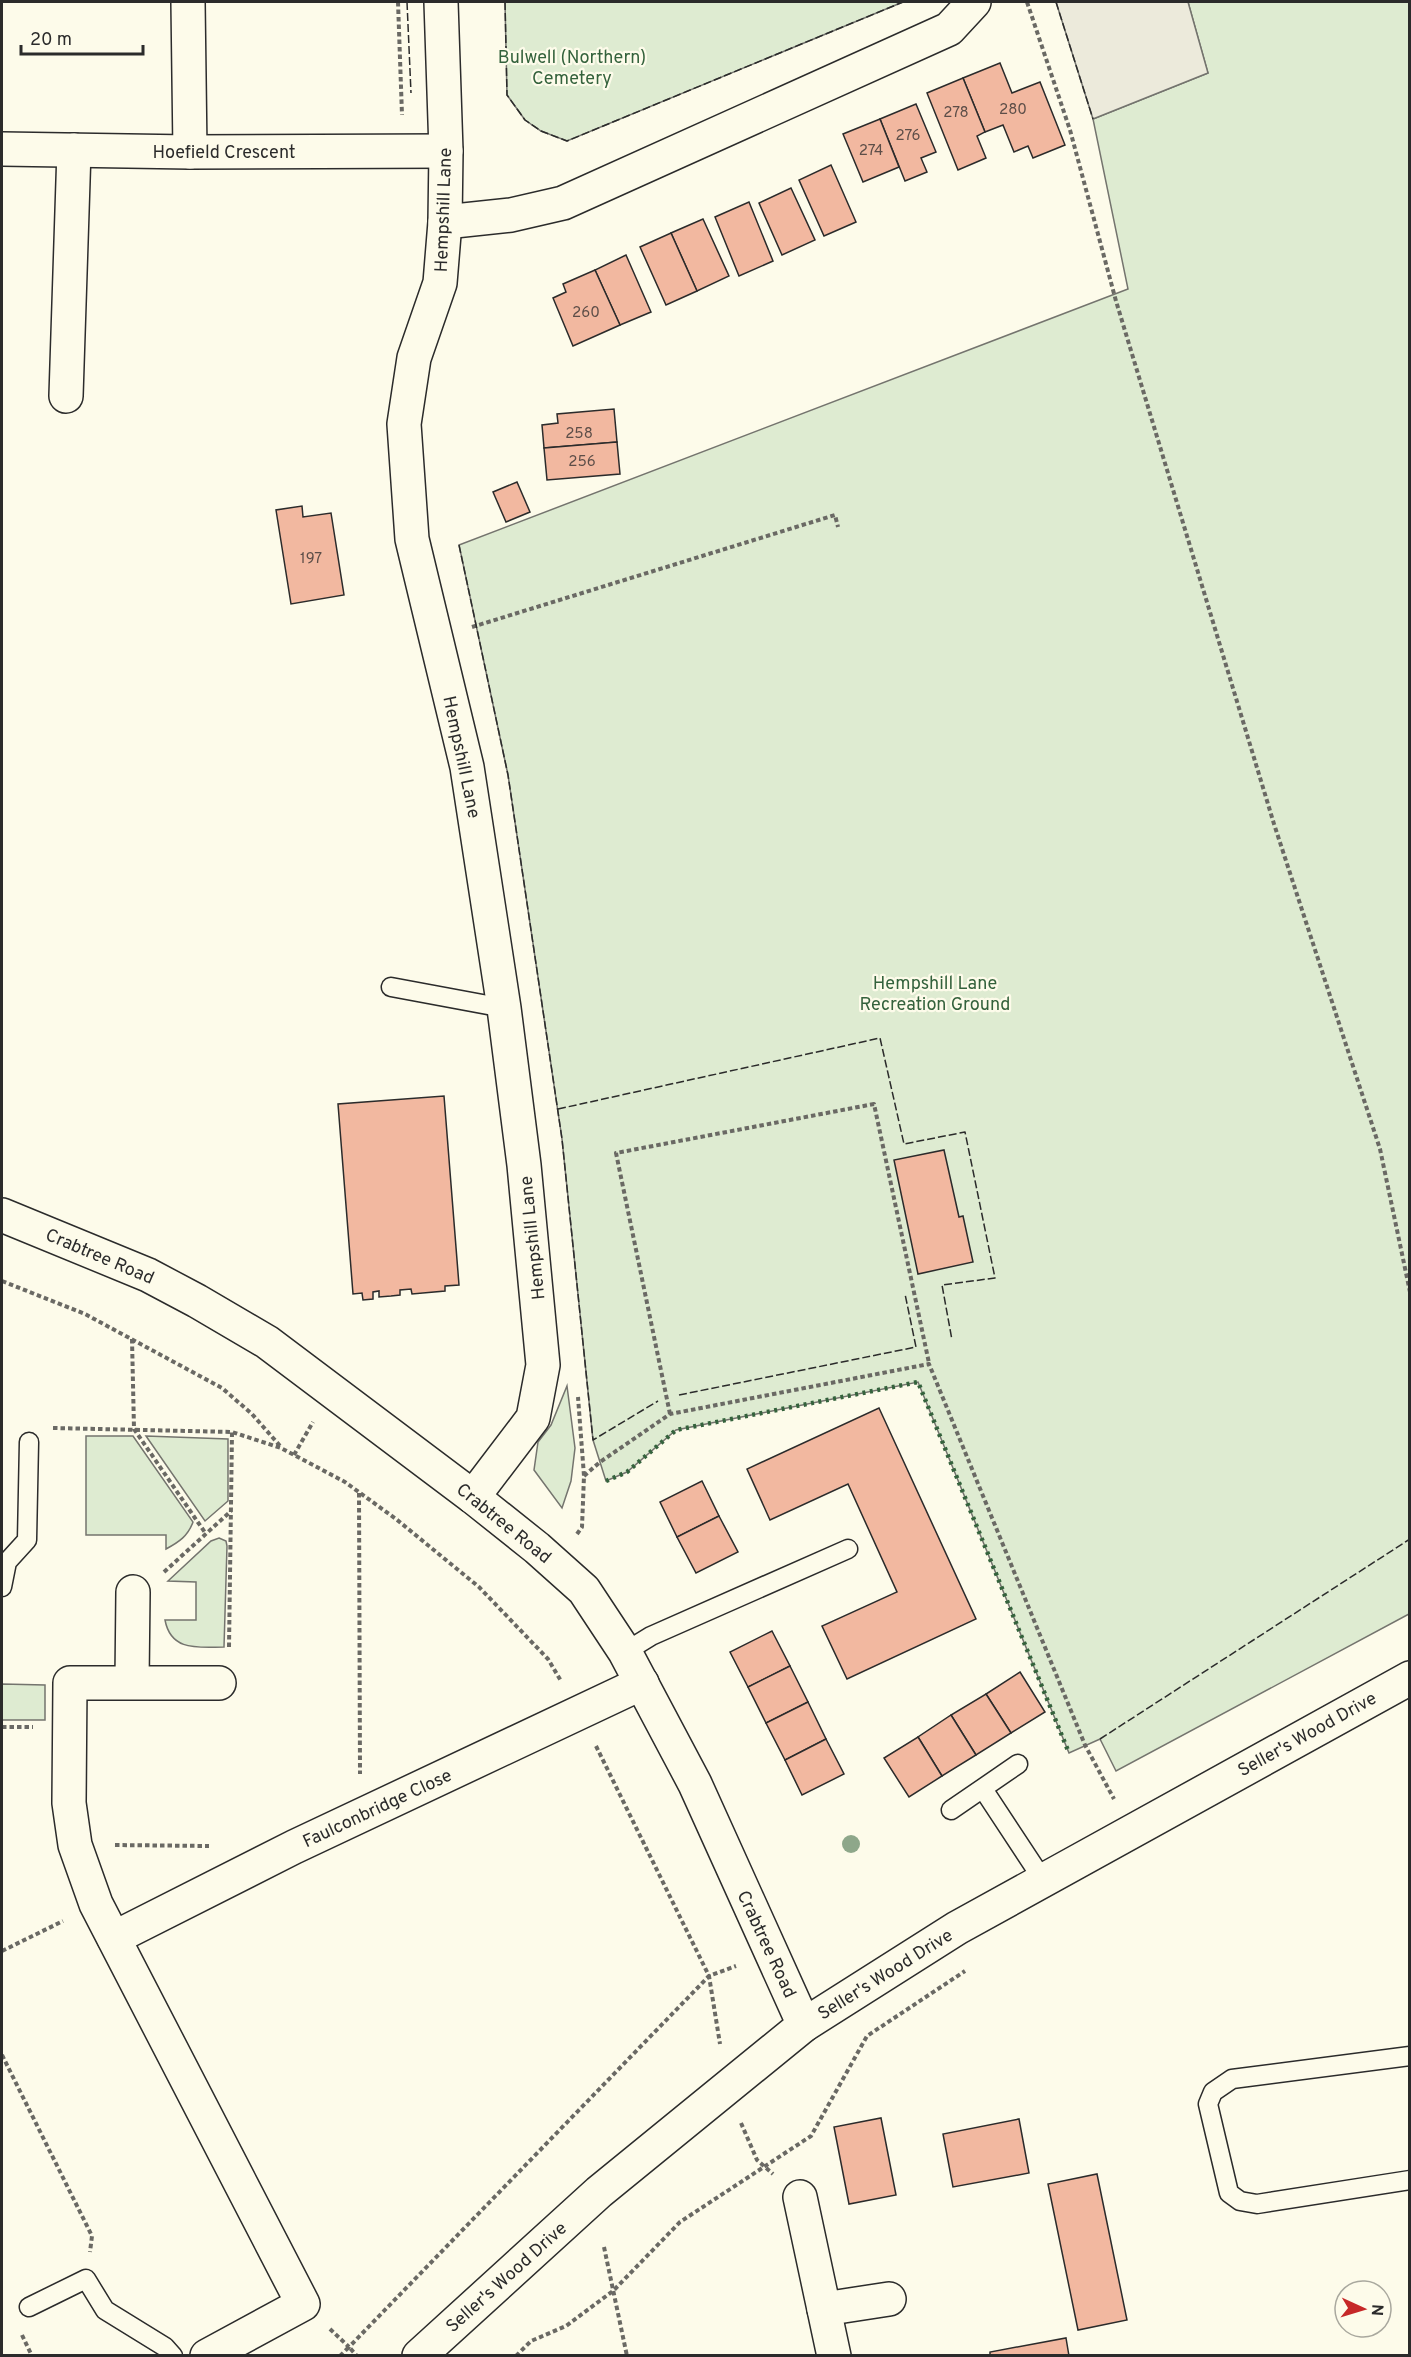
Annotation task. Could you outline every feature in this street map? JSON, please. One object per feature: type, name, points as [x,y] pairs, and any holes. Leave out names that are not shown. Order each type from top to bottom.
[{"type":"street","points":[[188,2],[189,152]]},
{"type":"street","name":"Hempshill Lane","points":[[441,2],[446,151],[445,222],[440,283],[414,358],[404,424],[412,539],[466,767],[504,1008],[524,1165],[543,1365],[533,1418],[473,1497]]},
{"type":"street","points":[[445,222],[511,215],[563,203],[949,29],[974,2]]},
{"type":"street","name":"Hoefield Crescent","points":[[2,149],[189,152],[446,151]]},
{"type":"street","points":[[66,396],[74,150]]},
{"type":"street","name":"Crabtree Road","points":[[2,1215],[148,1275],[198,1301],[267,1342],[473,1497],[537,1548],[584,1590],[625,1652],[695,1784],[804,2025]]},
{"type":"street","points":[[132,1682],[133,1592]]},
{"type":"street","name":"Seller's Wood Drive","points":[[419,2355],[599,2192],[804,2025],[957,1928],[1410,1678]]},
{"type":"street","points":[[207,2355],[303,2304],[96,1905],[75,1845],[69,1803],[70,1683],[219,1683]]},
{"type":"street","name":"Faulconbridge Close","points":[[114,1938],[360,1816],[642,1683]]},
{"type":"street","points":[[801,2197],[834,2355]]},
{"type":"street","points":[[824,2309],[889,2299]]},
{"type":"lane","points":[[391,987],[504,1008]]},
{"type":"lane","points":[[2,1587],[7,1562],[27,1540],[28,1442]]},
{"type":"lane","points":[[625,1652],[651,1636],[848,1549]]},
{"type":"lane","points":[[951,1810],[1018,1764]]},
{"type":"lane","points":[[983,1789],[1043,1880]]},
{"type":"lane","points":[[1410,2056],[1233,2079],[1214,2092],[1208,2104],[1229,2193],[1240,2201],[1257,2204],[1410,2180]]},
{"type":"lane","points":[[29,2307],[86,2278],[105,2310],[165,2347],[173,2355]]},
{"type":"path","points":[[398,2],[403,152]]},
{"type":"path","points":[[1027,2],[1070,130],[1116,301],[1274,824],[1380,1149],[1410,1292]]},
{"type":"path","points":[[436,638],[835,515],[838,527]]},
{"type":"path","points":[[670,1414],[616,1154],[874,1104],[930,1364],[1085,1745],[1131,1831]]},
{"type":"path","points":[[2,1281],[85,1314],[222,1388],[252,1414],[281,1448]]},
{"type":"path","points":[[132,1339],[134,1429],[206,1534]]},
{"type":"path","points":[[584,1476],[600,1462],[670,1414],[930,1364]]},
{"type":"path","points":[[52,1428],[232,1432],[281,1448],[345,1482],[396,1519],[479,1587],[548,1659],[580,1713],[709,1976],[727,2089],[757,2160],[801,2197]]},
{"type":"path","points":[[219,1683],[229,1671],[232,1432]]},
{"type":"path","points":[[359,1492],[360,1816]]},
{"type":"path","points":[[133,1592],[161,1575],[232,1510]]},
{"type":"path","points":[[75,1845],[213,1846]]},
{"type":"path","points":[[2,1951],[96,1905]]},
{"type":"path","points":[[516,2355],[531,2341],[566,2326],[613,2291],[680,2222],[811,2136],[867,2036],[977,1963],[957,1928]]},
{"type":"path","points":[[340,2355],[709,1976],[770,1954]]},
{"type":"path","points":[[2,2055],[92,2236],[86,2278]]},
{"type":"path","points":[[604,2247],[627,2355]]},
{"type":"path","points":[[303,2304],[357,2355]]},
{"type":"green space","name":"Bulwell (Northern) Cemetery","points":[[505,2],[903,2],[567,141],[541,131],[525,120],[507,95]]},
{"type":"green space","name":"Hempshill Lane Recreation Ground","points":[[1188,2],[1409,2],[1409,1614],[1116,1771],[1100,1739],[1069,1753],[918,1382],[676,1430],[627,1472],[606,1481],[593,1440],[562,1139],[508,775],[459,545],[1128,289],[1093,119],[1208,73]]},
{"type":"green space","points":[[567,1386],[575,1448],[571,1481],[562,1508],[534,1470],[538,1442],[551,1425]]},
{"type":"green space","points":[[86,1436],[133,1436],[193,1522],[182,1538],[166,1549],[166,1535],[86,1535]]},
{"type":"green space","points":[[146,1436],[228,1439],[228,1501],[205,1521]]},
{"type":"green space","points":[[219,1538],[226,1541],[227,1546],[224,1647],[187,1646],[173,1638],[165,1620],[196,1620],[196,1582],[168,1581],[211,1541]]},
{"type":"green space","points":[[2,1684],[45,1685],[45,1720],[2,1720]]},
{"type":"shaded area","points":[[1056,2],[1188,2],[1208,73],[1093,119]]},
{"type":"building","points":[[1000,63],[1012,93],[1040,82],[1065,145],[1033,158],[1028,146],[1014,152],[1003,125],[985,132],[963,78]]},
{"type":"building","points":[[963,78],[985,132],[977,136],[986,158],[958,170],[927,93]]},
{"type":"building","points":[[916,104],[936,152],[921,158],[927,172],[905,181],[880,119]]},
{"type":"building","points":[[880,119],[899,167],[863,182],[843,134]]},
{"type":"building","points":[[831,165],[856,222],[824,236],[799,180]]},
{"type":"building","points":[[791,188],[815,240],[782,255],[759,203]]},
{"type":"building","points":[[749,202],[773,261],[739,276],[715,217]]},
{"type":"building","points":[[703,219],[729,276],[697,291],[671,233]]},
{"type":"building","points":[[671,233],[697,291],[666,305],[640,247]]},
{"type":"building","points":[[626,255],[651,312],[620,325],[595,270]]},
{"type":"building","points":[[595,270],[620,325],[573,346],[553,298],[566,292],[563,284]]},
{"type":"building","points":[[614,409],[617,442],[544,448],[542,425],[558,423],[557,414]]},
{"type":"building","points":[[617,442],[620,474],[547,480],[544,448]]},
{"type":"building","points":[[517,482],[530,512],[506,522],[493,492]]},
{"type":"building","points":[[302,506],[303,517],[331,513],[344,595],[291,604],[276,510]]},
{"type":"building","points":[[444,1096],[459,1285],[445,1286],[445,1291],[412,1294],[411,1289],[400,1290],[400,1295],[379,1297],[379,1291],[373,1292],[373,1299],[363,1300],[362,1293],[353,1294],[338,1104]]},
{"type":"building","points":[[944,1150],[959,1217],[963,1216],[973,1262],[918,1274],[894,1160]]},
{"type":"building","points":[[879,1408],[976,1619],[847,1679],[822,1626],[897,1592],[848,1484],[770,1520],[747,1469]]},
{"type":"building","points":[[702,1481],[719,1516],[677,1537],[660,1502]]},
{"type":"building","points":[[719,1516],[738,1552],[696,1573],[677,1537]]},
{"type":"building","points":[[772,1631],[790,1666],[748,1687],[730,1652]]},
{"type":"building","points":[[790,1666],[808,1702],[766,1723],[748,1687]]},
{"type":"building","points":[[1020,1672],[1045,1712],[1011,1733],[986,1694]]},
{"type":"building","points":[[986,1694],[1011,1733],[976,1755],[951,1715]]},
{"type":"building","points":[[808,1702],[826,1739],[785,1760],[766,1723]]},
{"type":"building","points":[[951,1715],[976,1755],[942,1776],[918,1737]]},
{"type":"building","points":[[918,1737],[942,1776],[909,1797],[884,1758]]},
{"type":"building","points":[[826,1739],[844,1774],[802,1795],[785,1760]]},
{"type":"building","points":[[881,2118],[896,2195],[849,2204],[834,2127]]},
{"type":"building","points":[[1019,2119],[1029,2173],[953,2187],[943,2134]]},
{"type":"building","points":[[1097,2174],[1127,2320],[1078,2330],[1048,2184]]},
{"type":"building","points":[[1066,2338],[1069,2356],[990,2356],[990,2352]]},
{"type":"hedge","points":[[606,1481],[627,1472],[676,1430],[918,1382],[1069,1753]]},
{"type":"fence","points":[[407,2],[411,93]]},
{"type":"fence","points":[[505,2],[507,95],[525,120],[541,131],[567,141],[903,2]]},
{"type":"fence","points":[[1056,2],[1093,119]]},
{"type":"fence","points":[[459,545],[508,775],[562,1139],[593,1440],[658,1401]]},
{"type":"fence","points":[[558,1109],[880,1038],[904,1144],[965,1132],[995,1278],[942,1285],[952,1340]]},
{"type":"fence","points":[[679,1395],[916,1347],[905,1294]]},
{"type":"fence","points":[[1100,1739],[1410,1539]]}]
